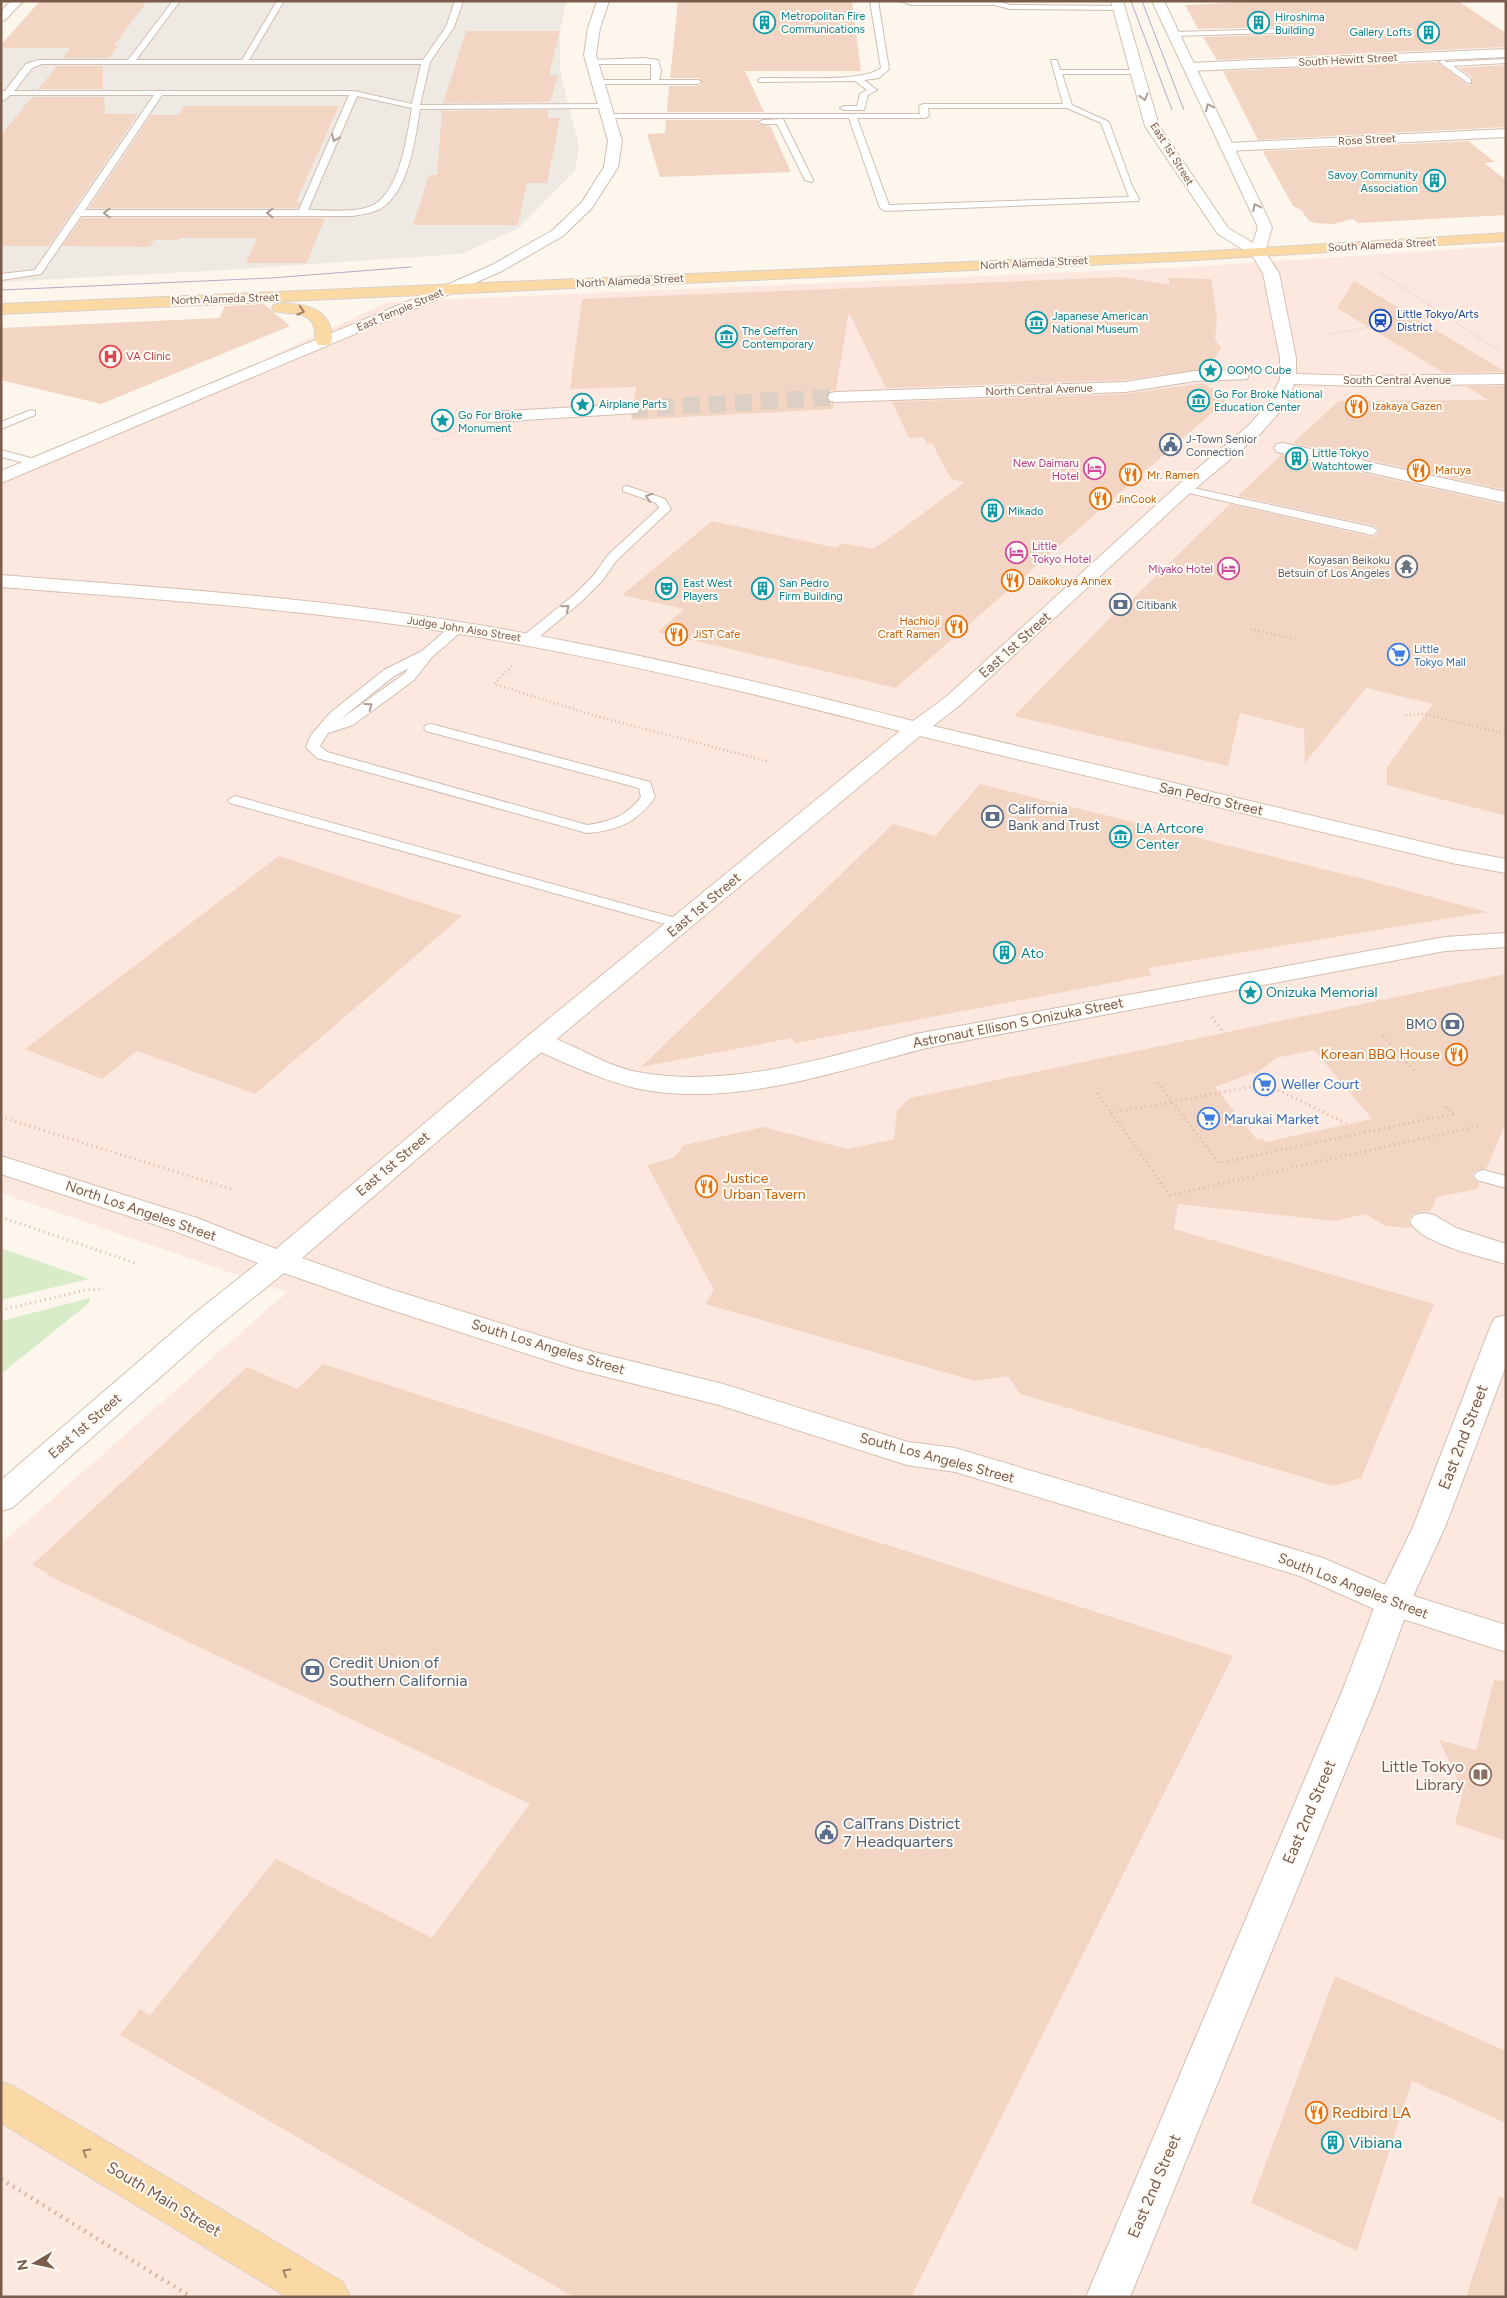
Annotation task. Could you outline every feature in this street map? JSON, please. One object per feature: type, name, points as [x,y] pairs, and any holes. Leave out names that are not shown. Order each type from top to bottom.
[{"type":"main road","points":[[1,18],[18,1]]},
{"type":"main road","name":"East Temple Street","points":[[1,478],[497,268],[539,245],[576,217],[596,194],[611,168],[615,141],[590,54],[594,28],[603,1]]},
{"type":"main road","points":[[1158,1],[1265,228],[1258,252]]},
{"type":"main road","name":"East 1st Street","points":[[1,1499],[206,1320],[280,1261],[538,1041],[882,755],[953,701],[1184,489],[1254,430],[1277,404],[1288,379],[1288,358],[1271,273],[1258,252],[1223,231],[1152,126],[1118,4]]},
{"type":"main road","name":"South Hewitt Street","points":[[1190,67],[1506,53]]},
{"type":"main road","name":"Rose Street","points":[[1228,147],[1506,133]]},
{"type":"main road","name":"South Alameda Street","points":[[1258,252],[1506,237]]},
{"type":"main road","name":"North Alameda Street","points":[[1,309],[1258,252]]},
{"type":"main road","points":[[201,300],[246,308],[295,308],[317,315],[322,321],[324,342]]},
{"type":"main road","name":"North Central Avenue","points":[[836,397],[1125,387],[1195,376],[1241,374]]},
{"type":"main road","name":"South Central Avenue","points":[[1288,379],[1362,381],[1506,379]]},
{"type":"main road","points":[[492,417],[631,409]]},
{"type":"main road","points":[[1282,448],[1506,498]]},
{"type":"main road","name":"Judge John Aiso Street","points":[[1,581],[255,602],[373,615],[528,639],[627,659],[918,728]]},
{"type":"main road","name":"San Pedro Street","points":[[918,728],[984,746],[1407,845],[1506,866]]},
{"type":"main road","name":"Astronaut Ellison S Onizuka Street","points":[[538,1041],[608,1071],[636,1080],[698,1087],[725,1086],[758,1080],[921,1041],[1331,963],[1445,944],[1506,940]]},
{"type":"main road","name":"North Los Angeles Street","points":[[1,1165],[186,1225],[280,1261]]},
{"type":"main road","points":[[1424,1222],[1446,1235],[1506,1254]]},
{"type":"main road","name":"South Los Angeles Street","points":[[280,1261],[380,1296],[582,1360],[723,1395],[907,1452],[955,1460],[1311,1568],[1393,1603],[1506,1638]]},
{"type":"main road","name":"East 2nd Street","points":[[1108,2297],[1357,1698],[1393,1603],[1429,1527],[1506,1326]]},
{"type":"main road","name":"South Main Street","points":[[1,2101],[328,2297]]},
{"type":"lane","points":[[130,62],[177,1]]},
{"type":"lane","points":[[244,62],[281,1]]},
{"type":"lane","points":[[80,213],[353,213],[377,206],[393,192],[414,132],[418,89],[426,62],[433,48],[449,28],[459,1]]},
{"type":"lane","points":[[762,80],[858,79],[876,76],[885,69],[874,1]]},
{"type":"lane","points":[[904,1],[911,3],[996,2],[1010,7],[1118,4]]},
{"type":"lane","points":[[1174,32],[1232,27]]},
{"type":"lane","points":[[1174,32],[1275,31]]},
{"type":"lane","points":[[1435,56],[1468,81]]},
{"type":"lane","points":[[592,62],[644,60],[655,62],[655,82]]},
{"type":"lane","points":[[1446,64],[1506,61]]},
{"type":"lane","points":[[1,101],[4,93],[30,66],[41,62],[426,62]]},
{"type":"lane","points":[[1054,62],[1068,106]]},
{"type":"lane","points":[[1490,62],[1506,73]]},
{"type":"lane","points":[[1057,72],[1137,72]]},
{"type":"lane","points":[[607,114],[861,108],[864,94],[873,90],[858,79]]},
{"type":"lane","points":[[598,82],[698,82]]},
{"type":"lane","points":[[4,93],[354,93],[417,107],[780,121],[809,180]]},
{"type":"lane","points":[[1,277],[38,272],[160,93]]},
{"type":"lane","points":[[302,213],[354,93]]},
{"type":"lane","points":[[607,114],[925,116],[923,106],[1068,106],[1105,122],[1128,186],[1135,198],[885,208],[852,116]]},
{"type":"lane","points":[[1,426],[31,413]]},
{"type":"lane","points":[[1,453],[38,463]]},
{"type":"lane","points":[[528,639],[578,598],[598,578],[612,558],[665,509],[661,501],[627,489]]},
{"type":"lane","points":[[1184,489],[1372,531]]},
{"type":"lane","points":[[431,728],[645,785],[648,797],[638,811],[625,820],[606,828],[587,829],[322,755],[313,747],[316,738],[327,729],[348,722],[409,677],[427,654],[457,628]]},
{"type":"lane","points":[[234,800],[681,924]]},
{"type":"lane","points":[[1483,1176],[1506,1182]]},
{"type":"path","points":[[1376,270],[1506,355]]},
{"type":"path","points":[[1418,319],[1445,315]]},
{"type":"path","points":[[1326,335],[1368,327]]},
{"type":"path","points":[[430,441],[465,430],[492,417]]},
{"type":"path","points":[[1125,597],[1132,599]]},
{"type":"path","points":[[1251,628],[1294,639]]},
{"type":"path","points":[[514,664],[494,684],[596,716],[770,762]]},
{"type":"path","points":[[1406,715],[1424,714],[1506,734]]},
{"type":"path","points":[[1383,1036],[1415,1072]]},
{"type":"path","points":[[1255,1072],[1266,1084],[1348,1124]]},
{"type":"path","points":[[1157,1082],[1219,1162],[1453,1114],[1445,1106]]},
{"type":"path","points":[[1111,1113],[1266,1084]]},
{"type":"path","points":[[1097,1093],[1170,1195],[1478,1126]]},
{"type":"path","points":[[1,1117],[234,1190]]},
{"type":"path","points":[[1,1217],[135,1263]]},
{"type":"path","points":[[1,1310],[86,1290],[104,1289]]},
{"type":"path","points":[[1,2179],[191,2297]]},
{"type":"shaded area","points":[[40,1],[567,1],[560,31],[560,70],[579,146],[575,171],[519,228],[461,254],[226,270],[1,282],[1,45]]},
{"type":"shaded area","points":[[1506,246],[1506,2297],[1,2297],[1,1544],[287,1292],[1,1193],[1,482],[388,302],[1188,267]]},
{"type":"green space","points":[[1,1248],[89,1279],[1,1300]]},
{"type":"green space","points":[[90,1298],[89,1303],[1,1374],[1,1321]]},
{"type":"building","points":[[40,1],[147,1],[114,46],[118,46],[109,58],[63,58],[70,48],[1,48],[1,45]]},
{"type":"building","points":[[678,1],[852,1],[861,71],[745,71],[764,112],[667,112],[669,86],[698,86],[704,83],[698,78],[670,78]]},
{"type":"building","points":[[1270,1],[1458,1],[1506,33],[1506,47],[1217,60],[1203,37],[1275,35],[1281,30],[1278,27],[1198,29],[1185,5]]},
{"type":"building","points":[[466,31],[560,31],[549,75],[558,75],[550,102],[443,103]]},
{"type":"building","points":[[1437,62],[1468,85],[1472,84],[1472,77],[1458,68],[1506,65],[1506,127],[1258,140],[1223,71]]},
{"type":"building","points":[[57,66],[103,66],[103,89],[38,89]]},
{"type":"building","points":[[32,97],[104,97],[105,114],[138,114],[49,246],[1,246],[1,135]]},
{"type":"building","points":[[184,106],[339,106],[296,202],[301,202],[298,208],[89,208],[151,115],[178,115]]},
{"type":"building","points":[[548,110],[548,118],[560,118],[547,183],[527,183],[518,225],[413,225],[429,175],[437,175],[442,111]]},
{"type":"building","points":[[666,120],[759,120],[758,124],[770,126],[791,172],[660,177],[647,134],[665,133]]},
{"type":"building","name":"Savoy Community Association","points":[[1468,141],[1495,162],[1484,163],[1506,180],[1506,215],[1358,223],[1353,219],[1333,224],[1315,223],[1309,221],[1301,210],[1293,206],[1264,154],[1264,151]]},
{"type":"building","points":[[82,218],[325,218],[307,263],[246,263],[257,238],[179,238],[178,240],[154,240],[150,247],[62,246]]},
{"type":"building","points":[[1122,277],[1169,285],[1169,278],[1211,279],[1217,318],[1215,339],[1221,349],[1206,369],[1125,380],[886,388],[849,313],[836,390],[830,391],[826,396],[828,402],[834,403],[833,409],[632,420],[632,415],[638,414],[642,409],[638,404],[634,403],[636,387],[570,389],[582,299]]},
{"type":"building","points":[[1354,281],[1506,372],[1444,373],[1337,308]]},
{"type":"building","name":"VA Clinic","points":[[264,304],[290,326],[101,404],[1,380],[1,328],[219,318],[225,306]]},
{"type":"building","points":[[1203,383],[1228,399],[896,688],[658,632],[684,609],[622,595],[712,521],[837,548],[841,543],[873,549],[898,532],[965,482],[951,479],[932,443],[927,444],[924,437],[909,438],[892,402],[1125,394]]},
{"type":"building","points":[[1466,386],[1506,386],[1506,490],[1293,443],[1339,401],[1488,400]]},
{"type":"building","points":[[1281,455],[1506,505],[1506,816],[1387,785],[1387,767],[1433,704],[1366,688],[1305,763],[1304,729],[1240,713],[1228,766],[1014,716],[1115,613],[1118,613],[1230,504],[1372,537],[1379,533],[1379,529],[1372,525],[1238,496]]},
{"type":"building","points":[[980,784],[1368,880],[1487,912],[1148,968],[1152,975],[795,1043],[792,1038],[641,1067],[893,824],[935,836]]},
{"type":"building","points":[[279,856],[462,916],[255,1094],[137,1051],[102,1079],[25,1049]]},
{"type":"building","points":[[1506,974],[1506,1123],[1486,1169],[1476,1170],[1472,1175],[1480,1183],[1477,1189],[1437,1197],[1430,1212],[1424,1211],[1412,1214],[1408,1222],[1412,1227],[1408,1228],[1385,1226],[1366,1214],[1334,1221],[1178,1204],[1174,1229],[1434,1304],[1361,1478],[1333,1486],[1020,1394],[1008,1376],[975,1381],[705,1304],[714,1290],[647,1165],[673,1158],[684,1145],[764,1127],[848,1149],[894,1139],[897,1110],[910,1098]],"holes":[[[1314,1050],[1372,1119],[1265,1142],[1262,1138],[1257,1140],[1215,1087],[1261,1070],[1276,1058]]]},
{"type":"building","name":"CalTrans District 7 Headquarters","points":[[323,1364],[1233,1656],[911,2297],[574,2297],[120,2035],[140,2009],[150,2015],[276,1859],[432,1938],[530,1804],[47,1575],[49,1574],[32,1565],[247,1367],[297,1389]]},
{"type":"building","name":"Little Tokyo Library","points":[[1494,1680],[1506,1681],[1506,1841],[1455,1824],[1463,1791],[1439,1740],[1476,1750]]},
{"type":"building","name":"Vibiana","points":[[1335,1976],[1506,2051],[1506,2123],[1412,2081],[1357,2251],[1251,2203]]},
{"type":"building","points":[[1499,2197],[1506,2198],[1506,2297],[1466,2297]]},
{"type":"tunnel","points":[[631,409],[836,397]]},
{"type":"tram line","points":[[1131,1],[1172,110]]},
{"type":"tram line","points":[[1142,1],[1184,110]]},
{"type":"tram line","points":[[1,290],[271,278],[411,267]]},
{"type":"place","name":"Metropolitan Fire Communications","points":[[765,22]]},
{"type":"place","name":"Hiroshima Building","points":[[1259,23]]},
{"type":"place","name":"Gallery Lofts","points":[[1428,32]]},
{"type":"place","name":"Savoy Community Association","points":[[1434,181]]},
{"type":"place","name":"Little Tokyo/Arts District","points":[[1381,320]]},
{"type":"place","name":"Japanese American National Museum","points":[[1036,322]]},
{"type":"place","name":"The Geffen Contemporary","points":[[726,337]]},
{"type":"place","name":"VA Clinic","points":[[110,356]]},
{"type":"place","name":"OOMO Cube","points":[[1211,370]]},
{"type":"place","name":"Go For Broke National Education Center","points":[[1198,400]]},
{"type":"place","name":"Airplane Parts","points":[[583,404]]},
{"type":"place","name":"Izakaya Gazen","points":[[1356,406]]},
{"type":"place","name":"Go For Broke Monument","points":[[442,421]]},
{"type":"place","name":"J-Town Senior Connection","points":[[1170,445]]},
{"type":"place","name":"Little Tokyo Watchtower","points":[[1296,459]]},
{"type":"place","name":"New Daimaru Hotel","points":[[1095,469]]},
{"type":"place","name":"Maruya","points":[[1419,470]]},
{"type":"place","name":"Mr. Ramen","points":[[1131,475]]},
{"type":"place","name":"JinCook","points":[[1100,499]]},
{"type":"place","name":"Mikado","points":[[992,511]]},
{"type":"place","name":"Little Tokyo Hotel","points":[[1016,552]]},
{"type":"place","name":"Koyasan Beikoku Betsuin of Los Angeles","points":[[1406,566]]},
{"type":"place","name":"Miyako Hotel","points":[[1229,569]]},
{"type":"place","name":"Daikokuya Annex","points":[[1012,581]]},
{"type":"place","name":"East West Players","points":[[667,589]]},
{"type":"place","name":"San Pedro Firm Building","points":[[763,589]]},
{"type":"place","name":"Citibank","points":[[1120,605]]},
{"type":"place","name":"Hachioji Craft Ramen","points":[[956,627]]},
{"type":"place","name":"JiST Cafe","points":[[677,634]]},
{"type":"place","name":"Little Tokyo Mall","points":[[1398,655]]},
{"type":"place","name":"California Bank and Trust","points":[[992,817]]},
{"type":"place","name":"LA Artcore Center","points":[[1120,836]]},
{"type":"place","name":"Ato","points":[[1005,953]]},
{"type":"place","name":"Onizuka Memorial","points":[[1250,992]]},
{"type":"place","name":"BMO","points":[[1453,1024]]},
{"type":"place","name":"Korean BBQ House","points":[[1456,1054]]},
{"type":"place","name":"Weller Court","points":[[1265,1084]]},
{"type":"place","name":"Marukai Market","points":[[1208,1119]]},
{"type":"place","name":"Justice Urban Tavern","points":[[707,1186]]},
{"type":"place","name":"Credit Union of Southern California","points":[[313,1671]]},
{"type":"place","name":"Little Tokyo Library","points":[[1480,1775]]},
{"type":"place","name":"CalTrans District 7 Headquarters","points":[[827,1832]]},
{"type":"place","name":"Redbird LA","points":[[1316,2112]]},
{"type":"place","name":"Vibiana","points":[[1333,2142]]}]
